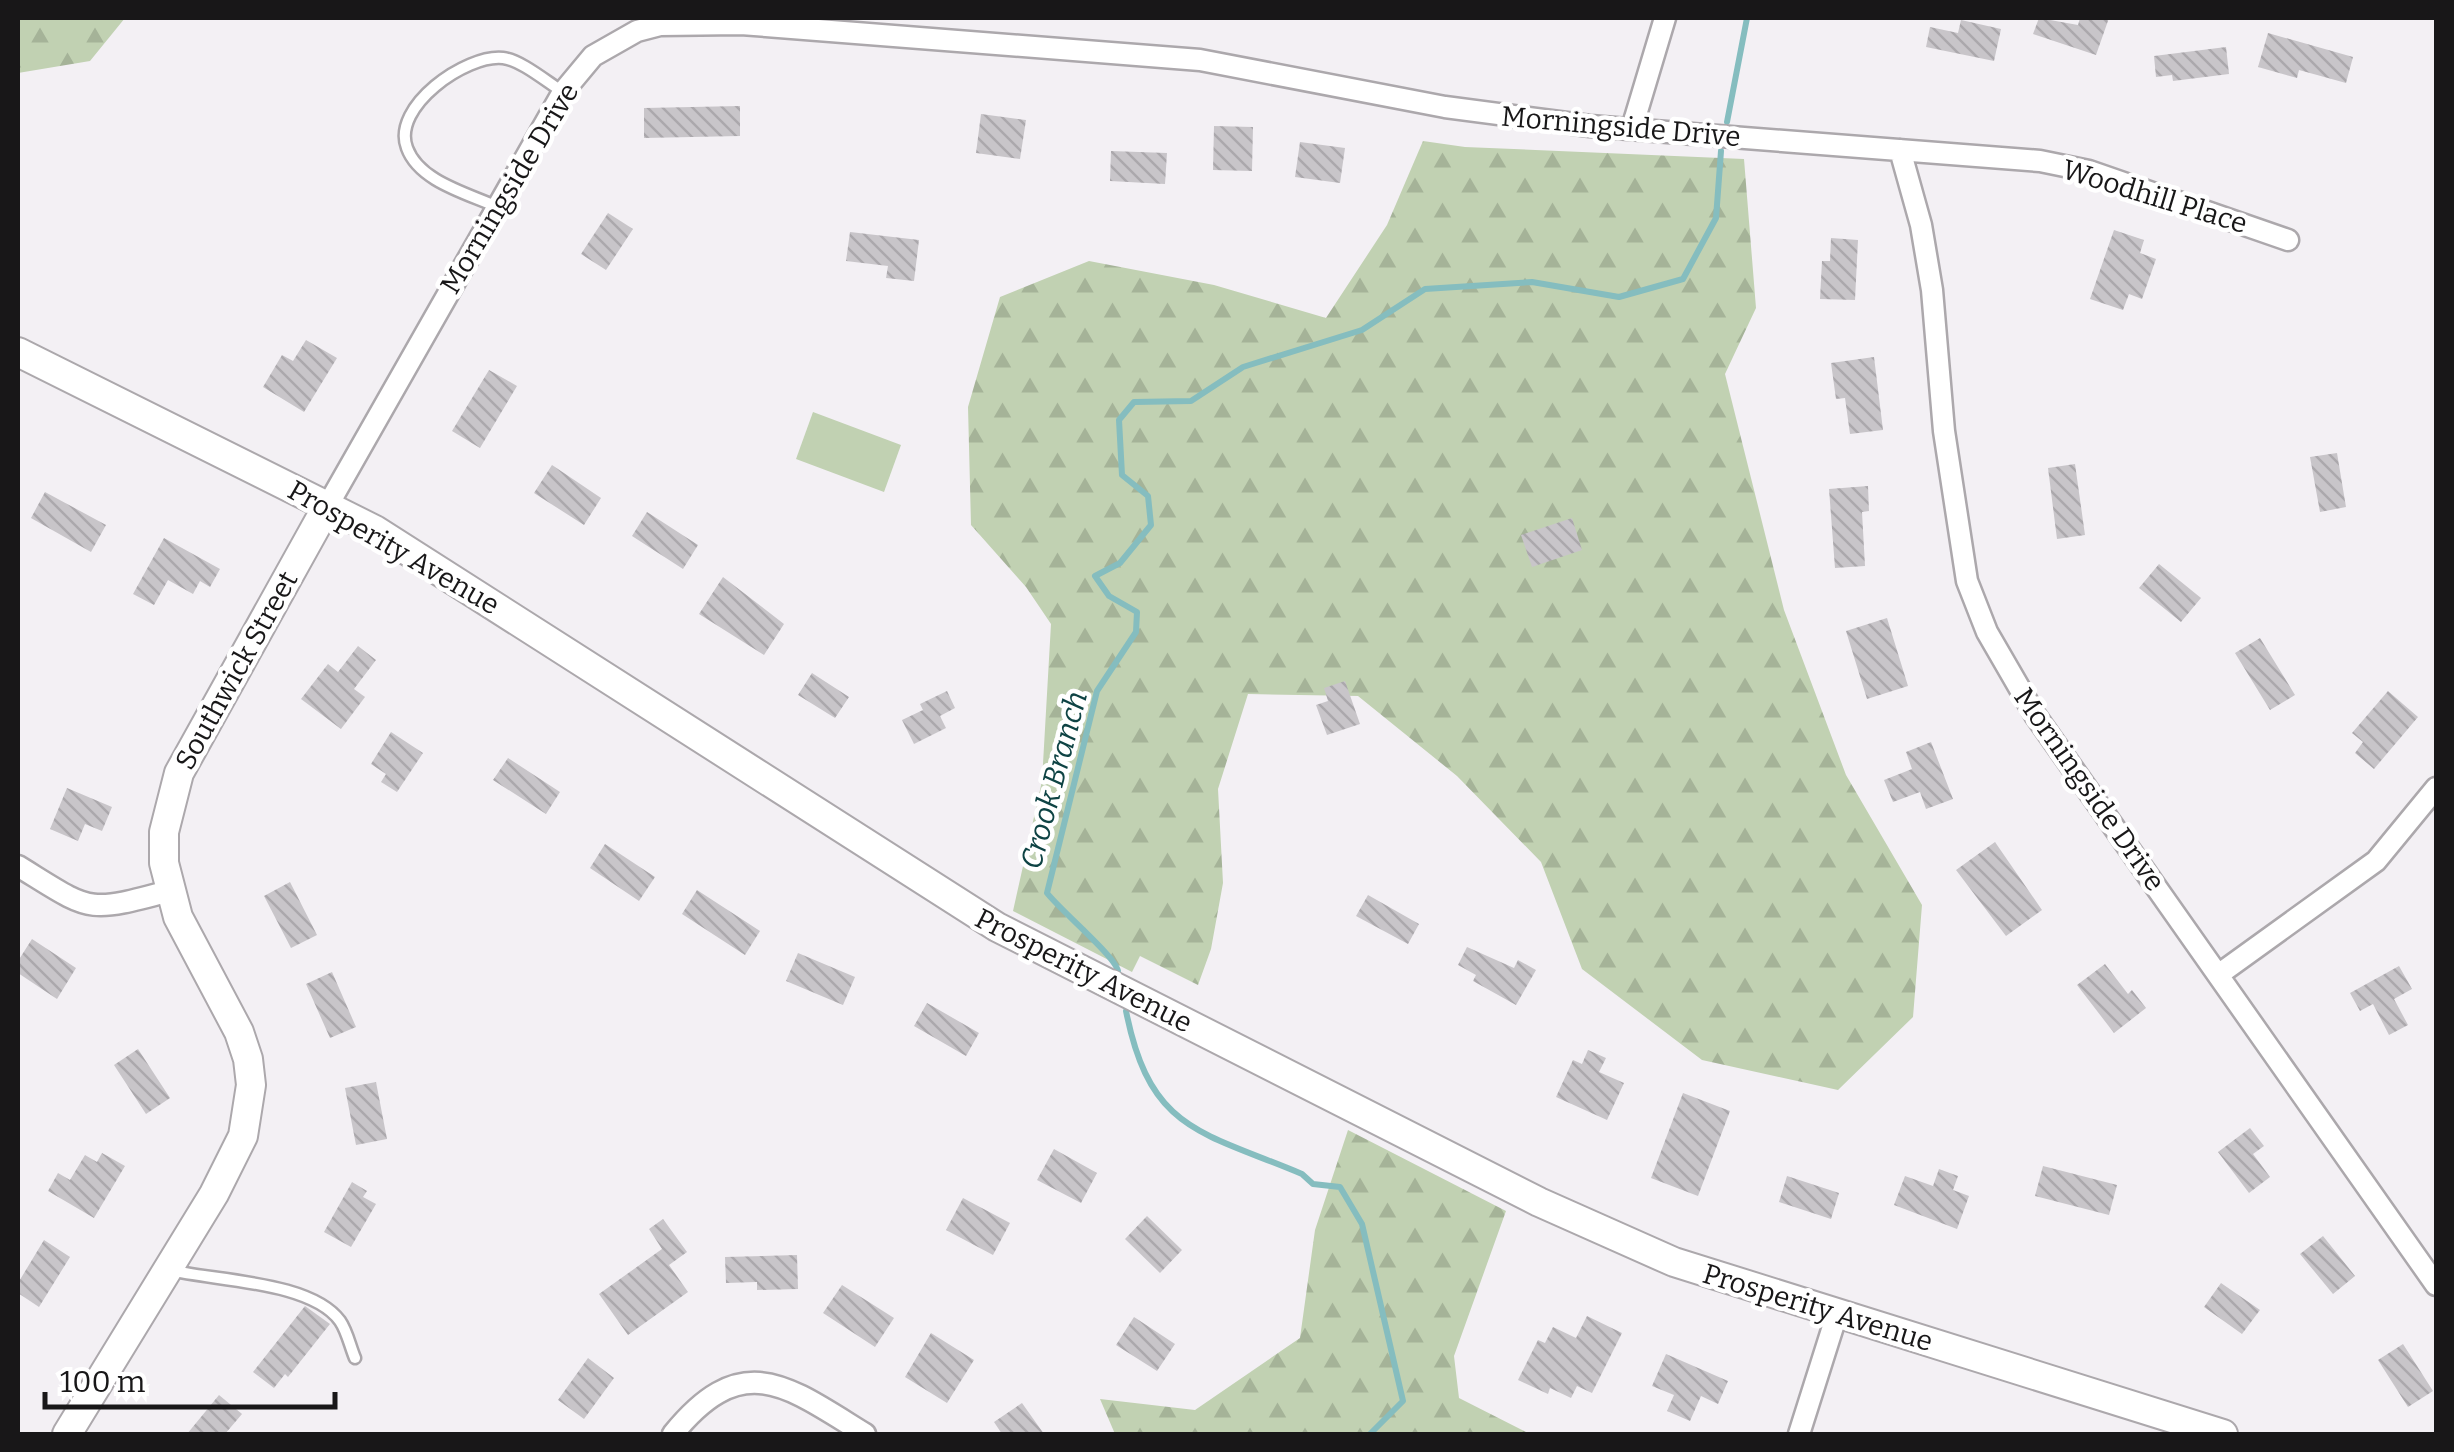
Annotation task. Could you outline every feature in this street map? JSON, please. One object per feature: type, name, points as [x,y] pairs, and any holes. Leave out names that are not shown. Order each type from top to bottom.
[{"type":"main road","name":"Prosperity Avenue","points":[[18,352],[328,504],[564,648],[928,887],[996,927],[1616,1240],[1837,1314],[2223,1434]]},
{"type":"main road","name":"Southwick Street","points":[[67,1434],[169,1270],[232,1163],[243,1136],[251,1087],[238,1032],[178,917],[169,890],[164,832],[179,773],[328,504]]},
{"type":"street","points":[[1632,128],[1665,18]]},
{"type":"street","name":"Morningside Drive","points":[[328,504],[564,92],[594,56],[637,30],[705,23],[794,22],[1200,60],[1283,72],[1445,108],[1900,150],[1924,241],[1957,526],[1974,598],[2004,664],[2035,714],[2436,1285]]},
{"type":"street","name":"Woodhill Place","points":[[1900,150],[2040,160],[2089,170],[2288,240]]},
{"type":"street","points":[[2218,976],[2376,862],[2436,788]]},
{"type":"street","points":[[18,866],[92,907],[169,890]]},
{"type":"street","points":[[1799,1434],[1837,1314]]},
{"type":"street","points":[[673,1434],[712,1394],[754,1382],[795,1392],[865,1434]]},
{"type":"lane","points":[[496,206],[423,172],[406,146],[405,124],[434,84],[480,60],[506,58],[564,92]]},
{"type":"lane","points":[[169,1270],[210,1280],[235,1280],[316,1302],[339,1320],[355,1358]]},
{"type":"green space","points":[[18,18],[125,18],[90,61],[18,73]]},
{"type":"green space","points":[[1423,141],[1465,147],[1744,159],[1756,308],[1725,374],[1784,610],[1846,775],[1922,905],[1913,1017],[1838,1090],[1702,1060],[1582,969],[1541,862],[1457,776],[1358,696],[1248,694],[1218,789],[1223,883],[1211,949],[1198,985],[1140,956],[1132,972],[1013,911],[1042,781],[1051,624],[1026,587],[971,525],[968,407],[1000,297],[1089,261],[1214,285],[1326,318],[1387,225]]},
{"type":"green space","points":[[813,412],[901,445],[884,492],[796,459]]},
{"type":"green space","points":[[1348,1130],[1506,1211],[1454,1356],[1459,1398],[1530,1434],[1115,1434],[1100,1399],[1195,1410],[1300,1338],[1315,1230]]},
{"type":"building","points":[[2039,18],[2078,25],[2080,18],[2109,18],[2096,55],[2033,34]]},
{"type":"building","points":[[1961,20],[2001,29],[1994,61],[1926,47],[1930,27],[1958,33]]},
{"type":"building","points":[[2268,33],[2353,57],[2346,83],[2299,70],[2297,78],[2258,67]]},
{"type":"building","points":[[2226,47],[2229,74],[2173,81],[2172,75],[2156,77],[2154,56]]},
{"type":"building","points":[[740,106],[740,136],[644,138],[644,108]]},
{"type":"building","points":[[981,114],[1026,120],[1020,159],[976,153]]},
{"type":"building","points":[[1214,126],[1253,127],[1252,171],[1213,170]]},
{"type":"building","points":[[1300,142],[1345,148],[1340,183],[1295,177]]},
{"type":"building","points":[[1111,151],[1167,153],[1165,184],[1110,181]]},
{"type":"building","points":[[608,213],[633,229],[606,270],[581,254]]},
{"type":"building","points":[[2114,230],[2144,240],[2140,253],[2156,259],[2142,299],[2129,294],[2123,310],[2090,299]]},
{"type":"building","points":[[850,232],[919,240],[914,281],[886,278],[888,266],[846,261]]},
{"type":"building","points":[[1831,238],[1858,240],[1855,300],[1820,299],[1822,261],[1830,261]]},
{"type":"building","points":[[306,340],[337,358],[304,412],[263,387],[282,355],[293,361]]},
{"type":"building","points":[[1874,357],[1883,430],[1850,434],[1845,398],[1836,399],[1831,363]]},
{"type":"building","points":[[489,370],[517,386],[480,448],[452,431]]},
{"type":"building","points":[[2337,453],[2346,507],[2320,512],[2310,457]]},
{"type":"building","points":[[2075,464],[2085,535],[2057,539],[2048,468]]},
{"type":"building","points":[[552,465],[601,498],[584,525],[534,493]]},
{"type":"building","points":[[1868,486],[1869,511],[1862,512],[1865,566],[1835,568],[1829,489]]},
{"type":"building","points":[[45,492],[106,525],[91,552],[31,518]]},
{"type":"building","points":[[647,512],[698,545],[683,569],[632,536]]},
{"type":"building","points":[[1572,518],[1582,550],[1532,567],[1521,535]]},
{"type":"building","points":[[164,538],[220,569],[210,587],[200,581],[193,594],[168,580],[154,605],[133,594]]},
{"type":"building","points":[[2159,564],[2201,598],[2181,622],[2139,588]]},
{"type":"building","points":[[723,577],[784,624],[764,655],[699,614]]},
{"type":"building","points":[[1887,618],[1908,686],[1867,699],[1846,631]]},
{"type":"building","points":[[2260,638],[2295,695],[2270,710],[2235,653]]},
{"type":"building","points":[[358,646],[376,660],[354,689],[365,697],[341,729],[301,699],[328,664],[338,672]]},
{"type":"building","points":[[812,673],[849,697],[835,718],[798,695]]},
{"type":"building","points":[[1345,681],[1360,724],[1327,735],[1316,705],[1328,701],[1324,688]]},
{"type":"building","points":[[947,691],[955,708],[940,716],[946,728],[914,744],[902,720],[923,710],[920,704]]},
{"type":"building","points":[[2388,691],[2418,717],[2374,769],[2355,753],[2363,742],[2352,733]]},
{"type":"building","points":[[391,732],[423,753],[397,792],[381,782],[386,774],[371,764]]},
{"type":"building","points":[[1931,742],[1953,799],[1926,809],[1920,792],[1893,802],[1884,780],[1912,769],[1906,752]]},
{"type":"building","points":[[508,758],[560,792],[546,814],[493,780]]},
{"type":"building","points":[[67,788],[112,807],[102,831],[85,824],[78,841],[50,829]]},
{"type":"building","points":[[1995,842],[2042,910],[2006,936],[1956,870]]},
{"type":"building","points":[[605,844],[655,877],[639,901],[590,868]]},
{"type":"building","points":[[290,882],[317,935],[291,948],[264,896]]},
{"type":"building","points":[[697,890],[760,931],[745,955],[682,914]]},
{"type":"building","points":[[1368,895],[1419,924],[1408,944],[1356,916]]},
{"type":"building","points":[[32,939],[76,968],[57,999],[18,973],[18,961]]},
{"type":"building","points":[[1467,947],[1514,968],[1518,960],[1536,970],[1516,1005],[1473,981],[1476,975],[1458,965]]},
{"type":"building","points":[[798,953],[855,977],[843,1005],[786,981]]},
{"type":"building","points":[[2105,964],[2128,994],[2132,990],[2146,1008],[2114,1033],[2077,985]]},
{"type":"building","points":[[2399,966],[2412,989],[2394,999],[2408,1025],[2389,1035],[2373,1004],[2360,1011],[2350,993]]},
{"type":"building","points":[[332,972],[356,1027],[330,1038],[306,984]]},
{"type":"building","points":[[927,1003],[979,1033],[966,1056],[914,1026]]},
{"type":"building","points":[[138,1049],[170,1098],[146,1114],[114,1065]]},
{"type":"building","points":[[1588,1050],[1606,1058],[1599,1072],[1624,1083],[1607,1120],[1556,1097],[1573,1060],[1582,1064]]},
{"type":"building","points":[[376,1082],[387,1139],[356,1145],[345,1088]]},
{"type":"building","points":[[1683,1093],[1730,1111],[1698,1196],[1651,1178]]},
{"type":"building","points":[[2250,1128],[2264,1146],[2253,1154],[2270,1177],[2249,1193],[2218,1152]]},
{"type":"building","points":[[1054,1149],[1097,1173],[1081,1203],[1037,1180]]},
{"type":"building","points":[[102,1153],[125,1166],[94,1218],[48,1191],[58,1173],[70,1180],[85,1155],[97,1162]]},
{"type":"building","points":[[2043,1166],[2117,1185],[2109,1215],[2035,1196]]},
{"type":"building","points":[[1939,1169],[1958,1176],[1953,1190],[1969,1196],[1957,1229],[1894,1205],[1905,1176],[1933,1186]]},
{"type":"building","points":[[1787,1176],[1839,1193],[1831,1219],[1779,1202]]},
{"type":"building","points":[[352,1182],[367,1191],[363,1197],[376,1204],[351,1247],[324,1232]]},
{"type":"building","points":[[963,1198],[1010,1223],[993,1255],[946,1230]]},
{"type":"building","points":[[1147,1216],[1182,1250],[1160,1273],[1125,1239]]},
{"type":"building","points":[[663,1219],[687,1252],[669,1265],[688,1292],[628,1335],[599,1294],[662,1249],[649,1229]]},
{"type":"building","points":[[2323,1236],[2355,1276],[2333,1294],[2300,1254]]},
{"type":"building","points":[[44,1240],[70,1257],[39,1307],[18,1293],[18,1283]]},
{"type":"building","points":[[797,1255],[798,1289],[757,1290],[757,1282],[726,1283],[725,1257]]},
{"type":"building","points":[[2221,1283],[2260,1310],[2242,1334],[2204,1307]]},
{"type":"building","points":[[842,1285],[894,1318],[875,1347],[823,1313]]},
{"type":"building","points":[[305,1306],[330,1324],[288,1377],[285,1374],[274,1388],[253,1372]]},
{"type":"building","points":[[1587,1316],[1622,1333],[1592,1393],[1577,1386],[1571,1398],[1550,1388],[1548,1394],[1518,1380],[1538,1340],[1545,1343],[1553,1327],[1576,1338]]},
{"type":"building","points":[[1134,1317],[1175,1344],[1157,1371],[1116,1345]]},
{"type":"building","points":[[931,1333],[974,1360],[947,1403],[905,1377]]},
{"type":"building","points":[[2403,1344],[2433,1391],[2408,1407],[2378,1360]]},
{"type":"building","points":[[1666,1354],[1728,1381],[1718,1404],[1701,1396],[1690,1421],[1667,1411],[1674,1395],[1652,1386]]},
{"type":"building","points":[[588,1358],[614,1378],[584,1419],[558,1400]]},
{"type":"building","points":[[219,1395],[242,1414],[225,1434],[187,1434]]},
{"type":"building","points":[[1022,1403],[1044,1434],[1002,1434],[994,1422]]},
{"type":"waterway","name":"Crook Branch","points":[[1727,122],[1747,18]]},
{"type":"waterway","name":"Crook Branch","points":[[1118,971],[1108,955],[1047,893],[1097,691],[1136,632],[1137,612],[1109,596],[1095,576],[1120,563],[1151,525],[1148,496],[1122,475],[1119,420],[1134,402],[1191,401],[1243,367],[1362,330],[1425,289],[1532,282],[1619,297],[1683,279],[1716,218],[1721,151]]},
{"type":"waterway","name":"Crook Branch","points":[[1126,1011],[1136,1051],[1165,1104],[1208,1135],[1302,1174],[1313,1184],[1340,1187],[1362,1224],[1403,1401],[1370,1434]]}]
